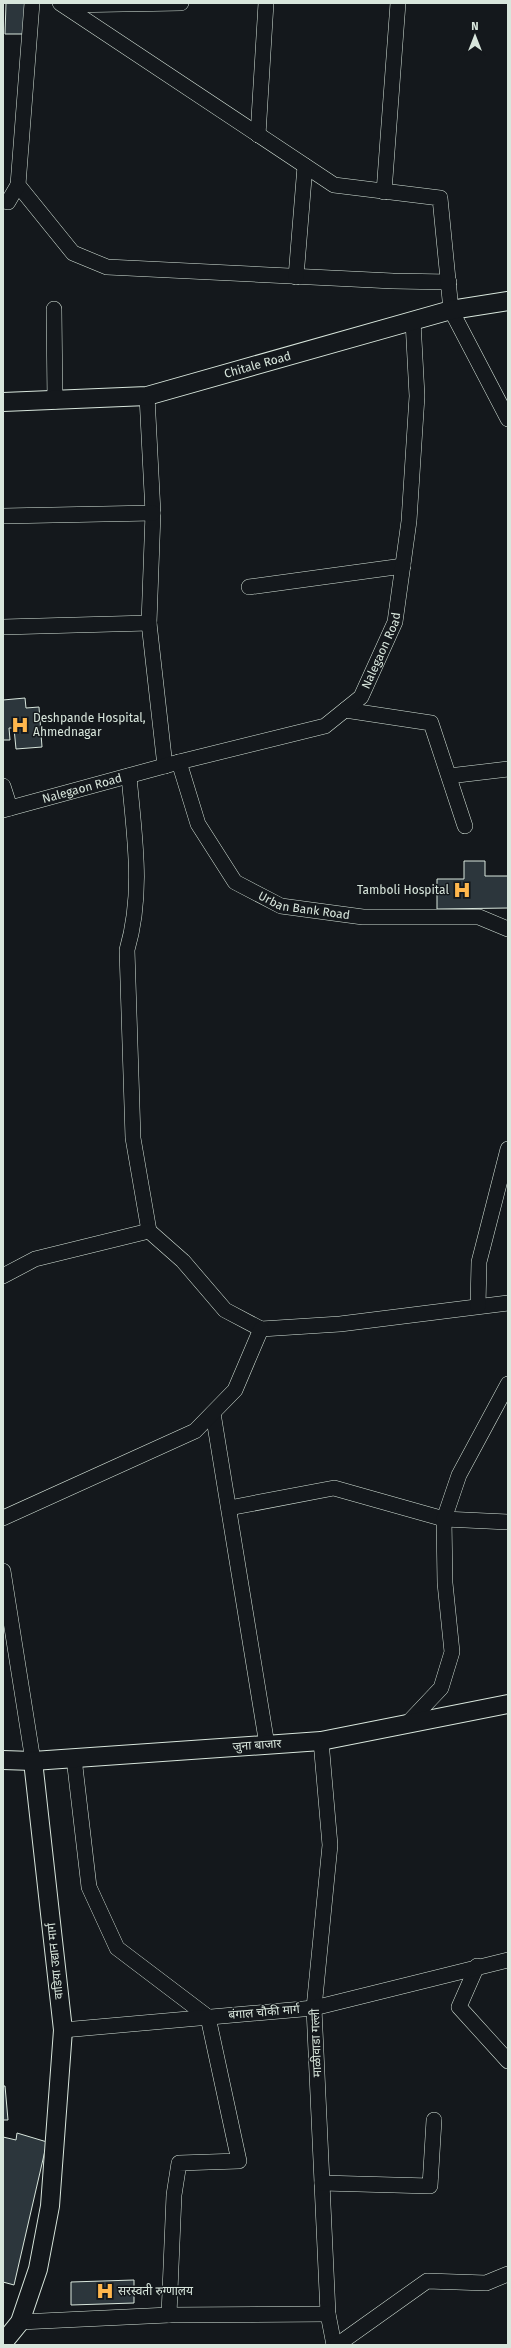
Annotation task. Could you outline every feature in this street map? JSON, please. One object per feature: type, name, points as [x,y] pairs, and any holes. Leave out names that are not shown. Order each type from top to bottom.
[{"type":"street","points":[[3,201],[8,202],[18,185],[32,3]]},
{"type":"street","points":[[62,4],[182,3]]},
{"type":"street","points":[[258,135],[266,3]]},
{"type":"street","points":[[384,192],[398,3]]},
{"type":"street","points":[[62,4],[334,185],[440,198],[451,310],[508,419]]},
{"type":"street","points":[[296,277],[306,166]]},
{"type":"street","points":[[18,185],[74,253],[107,267],[296,277],[449,282]]},
{"type":"street","name":"Chitale Road","points":[[3,402],[146,396],[451,310],[508,301]]},
{"type":"street","points":[[54,309],[55,401]]},
{"type":"street","name":"Nalegaon Road","points":[[6,809],[172,764],[325,726],[361,697],[395,622],[403,566],[409,521],[417,396],[413,321]]},
{"type":"street","name":"Urban Bank Road","points":[[146,396],[153,513],[149,623],[172,764],[198,824],[235,882],[281,906],[363,917],[479,917],[508,929]]},
{"type":"street","points":[[3,516],[153,513]]},
{"type":"street","points":[[249,587],[403,566]]},
{"type":"street","points":[[3,627],[149,623]]},
{"type":"street","points":[[345,710],[431,723],[465,826]]},
{"type":"street","points":[[449,776],[508,769]]},
{"type":"street","points":[[129,776],[138,875],[134,924],[127,950],[133,1138],[149,1231],[183,1261],[225,1310],[261,1329],[340,1324],[508,1303]]},
{"type":"street","points":[[3,786],[6,809]]},
{"type":"street","points":[[478,1306],[479,1262],[508,1149]]},
{"type":"street","points":[[3,1276],[34,1259],[149,1231]]},
{"type":"street","points":[[3,1518],[195,1431],[235,1390],[261,1329]]},
{"type":"street","points":[[407,1724],[441,1688],[452,1652],[445,1583],[444,1519],[459,1475],[508,1384]]},
{"type":"street","points":[[213,1413],[267,1745]]},
{"type":"street","points":[[229,1508],[334,1488],[444,1519],[508,1522]]},
{"type":"street","name":"वाडिया उद्यान मार्ग","points":[[3,1571],[6,1608],[33,1761],[63,2030],[50,2206],[38,2269],[20,2322],[3,2343]]},
{"type":"street","name":"जुना बाजार","points":[[3,1760],[33,1761],[321,1741],[508,1704]]},
{"type":"street","name":"माळीवाडा गल्ली","points":[[321,1741],[330,1845],[314,2008],[328,2314],[334,2345]]},
{"type":"street","points":[[74,1758],[89,1887],[117,1948],[208,2017],[239,2161],[178,2163],[174,2195],[169,2315]]},
{"type":"street","name":"बंगाल चौकी मार्ग","points":[[63,2030],[314,2008],[476,1966],[508,1960]]},
{"type":"street","points":[[476,1966],[459,2007],[508,2061]]},
{"type":"street","points":[[322,2183],[430,2186],[434,2120]]},
{"type":"street","points":[[337,2345],[427,2281],[486,2283],[508,2274]]},
{"type":"street","points":[[20,2322],[169,2315],[328,2314]]},
{"type":"building","points":[[6,3],[25,3],[24,34],[5,34]]},
{"type":"building","points":[[25,698],[26,708],[39,707],[42,747],[16,749],[14,728],[9,728],[10,740],[3,740],[3,700]]},
{"type":"building","points":[[464,861],[485,861],[485,876],[508,876],[508,908],[437,909],[437,879],[464,879]]},
{"type":"building","points":[[3,2086],[5,2086],[8,2120],[3,2120]]},
{"type":"building","points":[[17,2133],[47,2142],[14,2285],[3,2282],[3,2137],[16,2140]]},
{"type":"building","points":[[134,2280],[134,2303],[71,2305],[71,2282]]},
{"type":"place","name":"Deshpande Hospital, Ahmednagar","points":[[20,725]]},
{"type":"place","name":"Tamboli Hospital","points":[[462,890]]},
{"type":"place","name":"सरस्वती रुग्णालय","points":[[105,2291]]}]
